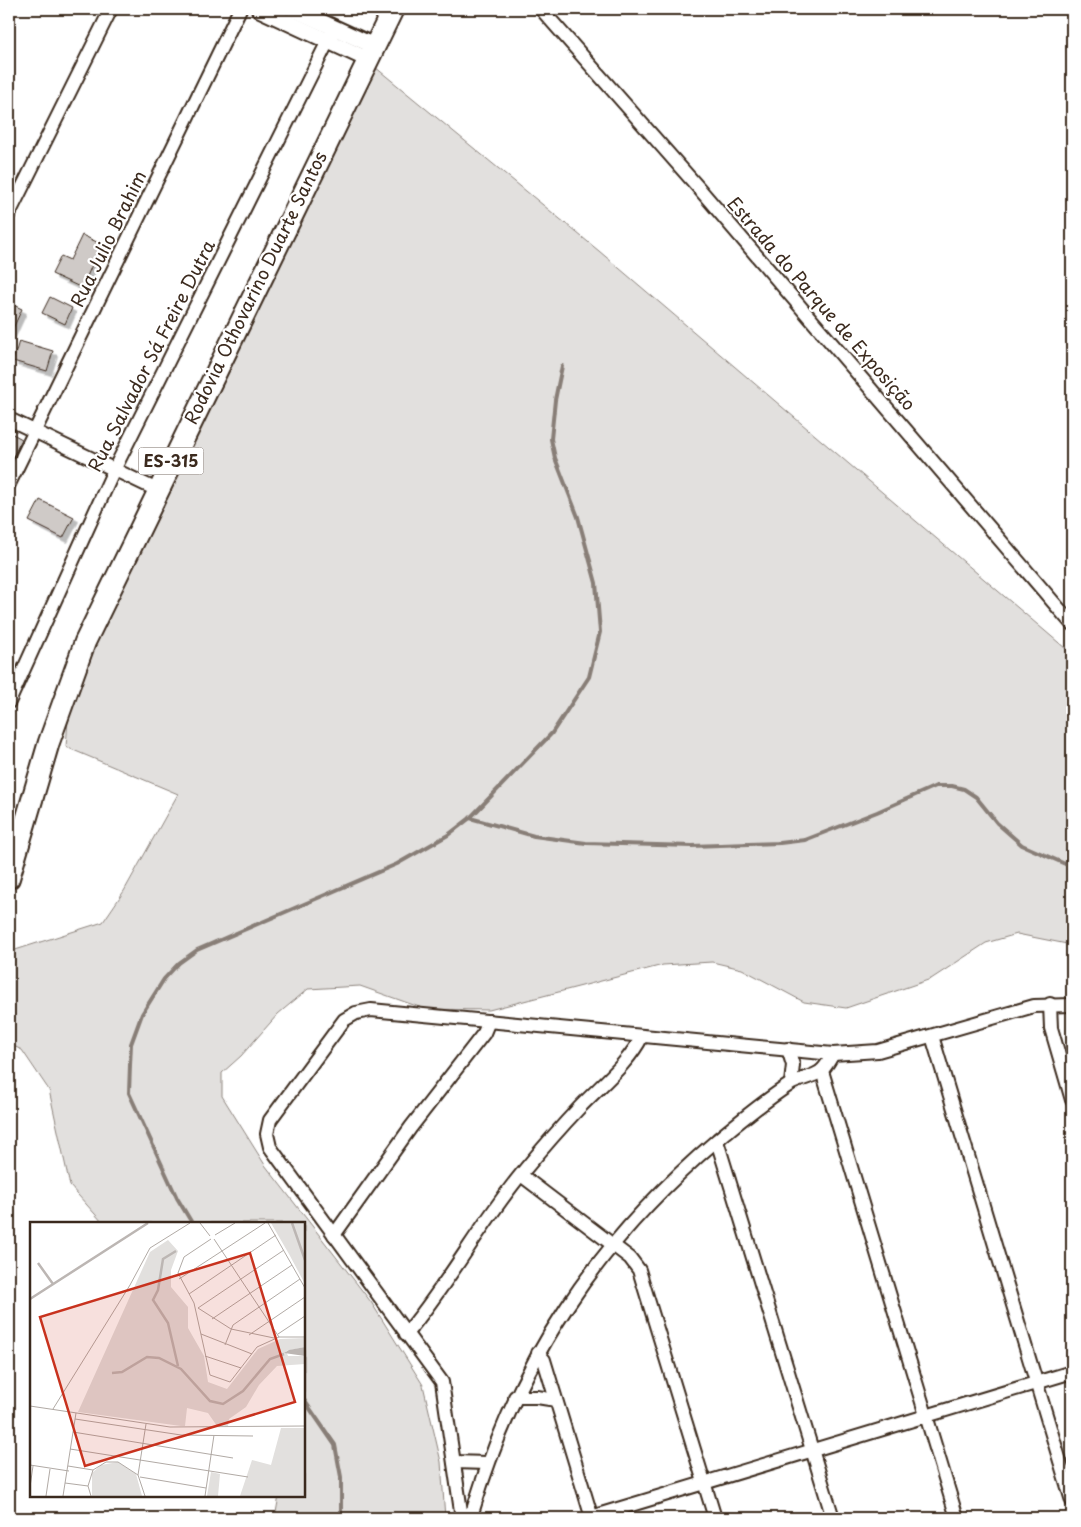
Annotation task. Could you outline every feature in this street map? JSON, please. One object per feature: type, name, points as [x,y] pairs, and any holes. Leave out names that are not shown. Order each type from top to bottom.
[{"type":"main road","name":"Rodovia Othovarino Duarte Santos","points":[[9,878],[49,742],[85,642],[157,490],[393,9]]},
{"type":"street","points":[[9,214],[111,9]]},
{"type":"street","name":"Rua Julio Brahim","points":[[9,484],[240,9]]},
{"type":"street","points":[[259,9],[331,34],[371,52]]},
{"type":"street","points":[[293,9],[331,34]]},
{"type":"street","name":"Estrada do Parque de Exposição","points":[[540,9],[704,193],[1072,624]]},
{"type":"street","name":"Rua Salvador Sá Freire Dutra","points":[[9,702],[114,470],[331,34]]},
{"type":"street","points":[[9,419],[157,490]]},
{"type":"street","points":[[1050,1004],[1051,1028],[1072,1100]]},
{"type":"street","points":[[464,1518],[442,1382],[270,1147],[267,1134],[270,1120],[344,1020],[356,1013],[371,1010],[833,1054],[878,1051],[1034,1006],[1050,1004],[1072,1005]]},
{"type":"street","points":[[334,1235],[411,1126],[484,1033],[489,1021]]},
{"type":"street","points":[[406,1334],[427,1309],[472,1240],[521,1175],[567,1121],[636,1049],[642,1036]]},
{"type":"street","points":[[932,1036],[1072,1501]]},
{"type":"street","points":[[788,1049],[793,1065],[791,1083]]},
{"type":"street","points":[[464,1518],[473,1510],[487,1463],[515,1397],[538,1353],[568,1303],[611,1246],[662,1191],[716,1140],[791,1083],[822,1071],[833,1054]]},
{"type":"street","points":[[822,1071],[958,1518]]},
{"type":"street","points":[[716,1140],[833,1518]]},
{"type":"street","points":[[521,1175],[611,1246],[630,1258],[639,1270],[715,1518]]},
{"type":"street","points":[[538,1353],[544,1360],[591,1518],[1072,1372]]},
{"type":"street","points":[[515,1397],[537,1397],[556,1400]]},
{"type":"street","points":[[454,1462],[487,1463]]},
{"type":"shaded area","points":[[375,67],[599,251],[1072,654],[1072,945],[1017,934],[986,943],[931,979],[846,1008],[804,1002],[742,969],[712,962],[663,965],[489,1010],[425,1009],[360,986],[308,989],[278,1014],[241,1056],[222,1073],[222,1096],[265,1165],[371,1302],[423,1385],[441,1462],[445,1518],[275,1518],[279,1497],[305,1497],[305,1222],[102,1222],[70,1186],[49,1090],[22,1050],[9,1044],[9,952],[103,922],[124,891],[178,794],[66,747],[68,719],[73,700],[114,599]]},
{"type":"building","points":[[82,235],[101,244],[82,288],[52,274],[61,256],[70,260]]},
{"type":"building","points":[[50,297],[72,308],[65,324],[42,313]]},
{"type":"building","points":[[9,303],[22,309],[9,337]]},
{"type":"building","points":[[19,341],[53,351],[47,371],[13,361]]},
{"type":"building","points":[[9,432],[22,439],[9,464]]},
{"type":"building","points":[[40,500],[74,517],[63,538],[29,521]]},
{"type":"waterway","points":[[191,1222],[177,1198],[129,1093],[131,1044],[142,1014],[164,979],[179,963],[197,950],[397,864],[448,835],[470,818],[552,733],[589,677],[600,632],[596,583],[578,517],[555,458],[551,439],[555,400],[562,366]]},
{"type":"waterway","points":[[470,818],[534,836],[586,843],[692,846],[780,843],[805,840],[877,812],[936,786],[952,786],[964,789],[976,797],[997,823],[1022,845],[1072,867]]},
{"type":"waterway","points":[[305,1401],[335,1445],[341,1477],[341,1518]]}]
